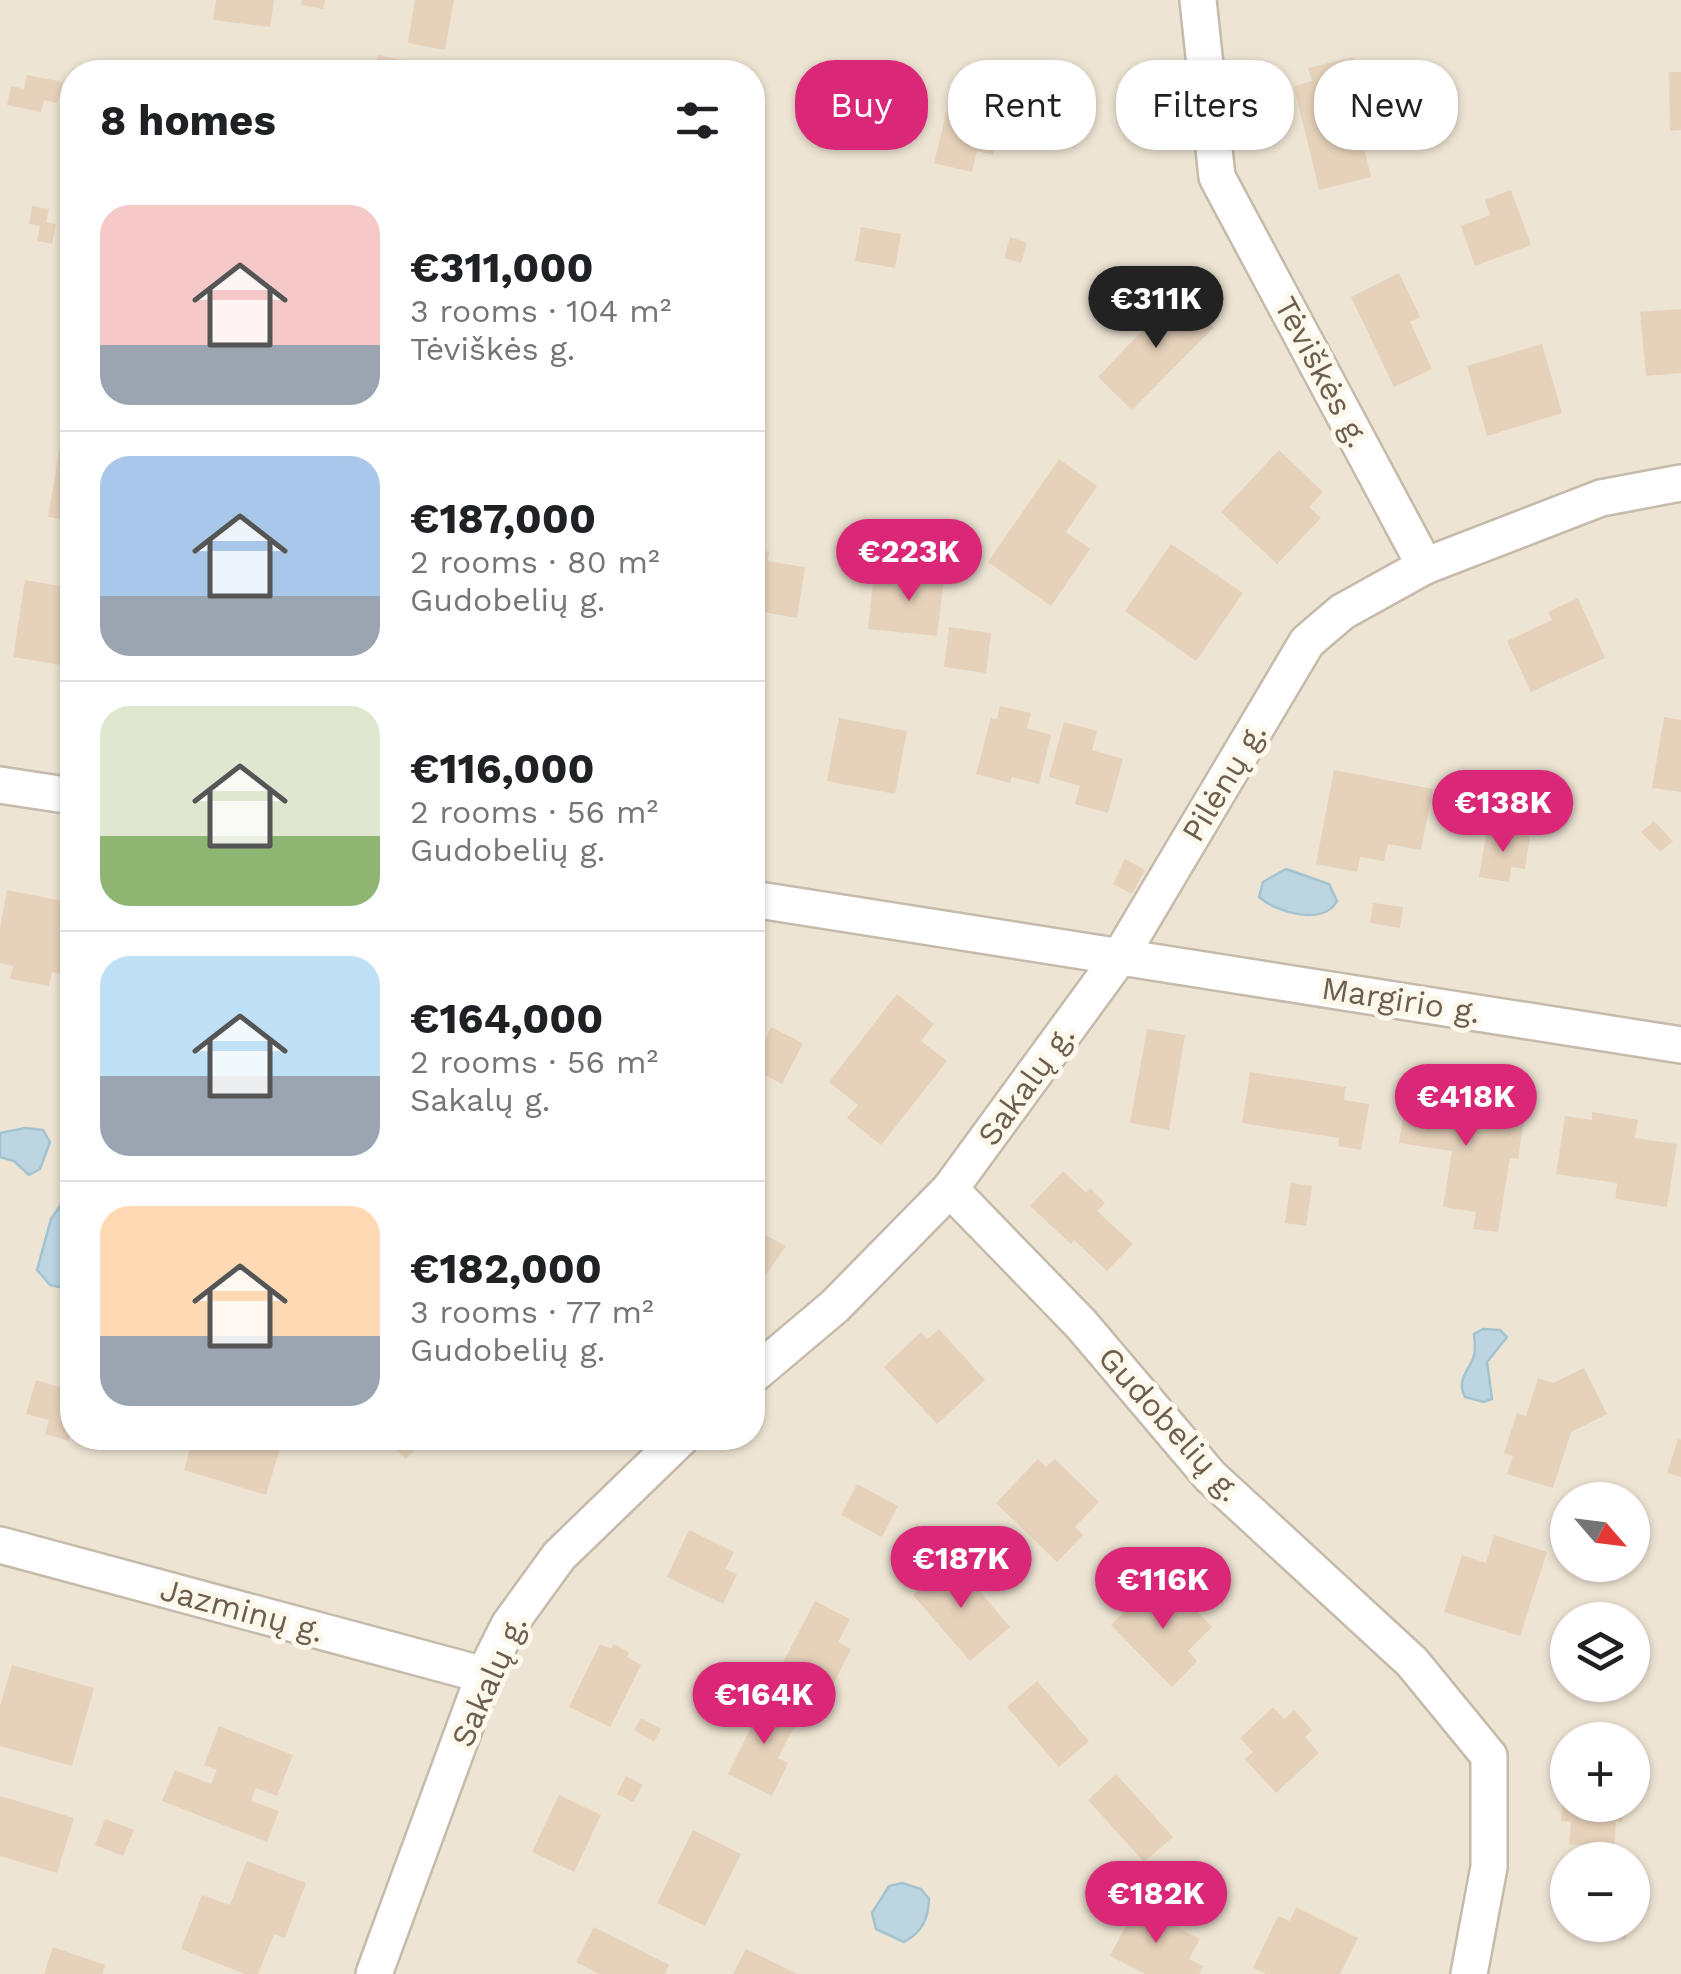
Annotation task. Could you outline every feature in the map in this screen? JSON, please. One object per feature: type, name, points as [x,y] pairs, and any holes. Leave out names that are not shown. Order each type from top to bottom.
[{"type":"street","name":"Tėviškės g.","points":[[1198,0],[1217,177],[1425,566]]},
{"type":"street","name":"Pilėnų g.","points":[[1121,956],[1306,642],[1342,612],[1425,566],[1601,498],[1681,484]]},
{"type":"street","points":[[0,785],[60,794]]},
{"type":"street","points":[[765,902],[1121,956]]},
{"type":"street","name":"Margirio g.","points":[[1121,956],[1681,1046]]},
{"type":"street","name":"Sakalų g.","points":[[765,1365],[835,1306],[950,1190],[1121,956]]},
{"type":"street","name":"Gudobelių g.","points":[[950,1190],[1081,1324],[1210,1476],[1412,1662],[1489,1756],[1489,1868],[1469,1974]]},
{"type":"street","name":"Sakalų g.","points":[[374,1974],[484,1676],[509,1626],[559,1556],[669,1450]]},
{"type":"street","name":"Jazminų g.","points":[[0,1545],[484,1676]]},
{"type":"shaded area","points":[[0,0],[1681,0],[1681,1974],[0,1974]]},
{"type":"water","points":[[1286,869],[1329,884],[1337,901],[1331,909],[1311,915],[1288,912],[1259,897],[1263,882]]},
{"type":"water","points":[[25,1128],[43,1130],[50,1142],[40,1169],[29,1175],[14,1161],[0,1157],[0,1133]]},
{"type":"water","points":[[60,1206],[60,1287],[50,1285],[37,1270],[51,1219]]},
{"type":"water","points":[[1483,1329],[1500,1330],[1507,1337],[1487,1362],[1492,1399],[1484,1402],[1465,1397],[1462,1387],[1474,1356],[1474,1334]]},
{"type":"water","points":[[902,1883],[921,1889],[929,1899],[923,1925],[904,1942],[876,1929],[872,1913],[889,1886]]},
{"type":"building","points":[[216,0],[274,0],[270,27],[213,20]]},
{"type":"building","points":[[302,0],[325,0],[323,9],[301,5]]},
{"type":"building","points":[[415,0],[454,0],[445,50],[408,43]]},
{"type":"building","points":[[378,55],[402,60],[377,60]]},
{"type":"building","points":[[1314,67],[1314,150],[1364,150],[1371,177],[1319,190],[1294,86],[1312,81],[1308,68]]},
{"type":"building","points":[[1669,72],[1681,72],[1681,130],[1670,131]]},
{"type":"building","points":[[27,75],[60,81],[57,103],[44,100],[41,112],[7,105],[11,86],[24,89]]},
{"type":"building","points":[[948,106],[948,150],[994,150],[993,155],[977,151],[972,172],[934,163]]},
{"type":"building","points":[[1511,190],[1531,245],[1475,266],[1461,226],[1490,215],[1485,200]]},
{"type":"building","points":[[32,206],[49,209],[46,222],[56,224],[52,244],[37,241],[40,226],[29,224]]},
{"type":"building","points":[[861,227],[901,234],[895,268],[855,261]]},
{"type":"building","points":[[1010,237],[1027,243],[1021,263],[1004,258]]},
{"type":"building","points":[[1399,273],[1420,317],[1410,322],[1432,369],[1394,387],[1351,297]]},
{"type":"building","points":[[1178,293],[1214,327],[1132,410],[1098,377]]},
{"type":"building","points":[[1681,309],[1681,373],[1646,376],[1640,312]]},
{"type":"building","points":[[1542,344],[1562,413],[1487,436],[1467,366]]},
{"type":"building","points":[[60,447],[60,519],[48,517]]},
{"type":"building","points":[[1279,450],[1323,492],[1309,507],[1321,518],[1277,564],[1221,512]]},
{"type":"building","points":[[1059,459],[1097,486],[1066,532],[1090,549],[1051,606],[988,562]]},
{"type":"building","points":[[1171,544],[1243,593],[1196,661],[1125,611]]},
{"type":"building","points":[[765,551],[769,552],[767,561],[805,567],[797,618],[765,612]]},
{"type":"building","points":[[908,567],[945,571],[937,636],[868,629],[873,582],[906,586]]},
{"type":"building","points":[[25,580],[60,586],[60,665],[13,657]]},
{"type":"building","points":[[1578,598],[1605,658],[1531,692],[1507,641],[1552,620],[1548,612]]},
{"type":"building","points":[[949,627],[991,633],[986,673],[944,667]]},
{"type":"building","points":[[1000,706],[1031,713],[1027,728],[1051,735],[1039,784],[1012,777],[1010,783],[976,774],[991,718],[997,719]]},
{"type":"building","points":[[1664,717],[1681,720],[1681,792],[1652,788]]},
{"type":"building","points":[[839,718],[907,731],[895,794],[827,781]]},
{"type":"building","points":[[1064,722],[1097,731],[1092,750],[1123,759],[1108,813],[1075,804],[1080,786],[1049,777]]},
{"type":"building","points":[[1334,770],[1433,789],[1421,850],[1388,844],[1384,861],[1360,857],[1357,872],[1316,864]]},
{"type":"building","points":[[1654,821],[1673,841],[1660,852],[1641,832]]},
{"type":"building","points":[[1487,829],[1530,836],[1525,869],[1511,867],[1509,882],[1479,877]]},
{"type":"building","points":[[1125,859],[1145,870],[1132,894],[1113,884]]},
{"type":"building","points":[[7,890],[60,901],[60,974],[52,972],[49,986],[10,979],[13,966],[0,963],[0,929]]},
{"type":"building","points":[[1373,903],[1403,907],[1400,928],[1370,923]]},
{"type":"building","points":[[897,994],[934,1024],[921,1041],[947,1061],[881,1145],[847,1118],[858,1105],[829,1082]]},
{"type":"building","points":[[771,1027],[803,1043],[782,1084],[765,1075],[765,1040]]},
{"type":"building","points":[[1147,1029],[1185,1035],[1169,1130],[1130,1123]]},
{"type":"building","points":[[1250,1072],[1346,1087],[1344,1100],[1369,1104],[1361,1150],[1338,1146],[1339,1138],[1242,1123]]},
{"type":"building","points":[[1407,1087],[1474,1098],[1473,1106],[1525,1114],[1518,1159],[1510,1158],[1498,1232],[1473,1229],[1476,1212],[1443,1207],[1452,1151],[1399,1143]]},
{"type":"building","points":[[1592,1112],[1638,1120],[1635,1138],[1677,1144],[1667,1207],[1615,1199],[1617,1183],[1556,1174],[1565,1116],[1592,1120]]},
{"type":"building","points":[[1063,1171],[1086,1193],[1090,1188],[1105,1203],[1097,1211],[1133,1244],[1107,1271],[1030,1206]]},
{"type":"building","points":[[1291,1183],[1312,1186],[1306,1226],[1285,1223]]},
{"type":"building","points":[[765,1235],[786,1246],[765,1276]]},
{"type":"building","points":[[939,1329],[985,1380],[937,1424],[884,1367],[921,1332],[927,1339]]},
{"type":"building","points":[[1584,1368],[1607,1414],[1571,1432],[1550,1487],[1507,1474],[1513,1456],[1504,1453],[1517,1413],[1526,1416],[1538,1378],[1553,1383]]},
{"type":"building","points":[[36,1380],[60,1384],[60,1438],[45,1434],[49,1420],[26,1414]]},
{"type":"building","points":[[1678,1439],[1681,1440],[1681,1477],[1667,1473]]},
{"type":"building","points":[[190,1450],[279,1450],[266,1495],[184,1470]]},
{"type":"building","points":[[396,1450],[415,1450],[406,1459]]},
{"type":"building","points":[[1038,1459],[1046,1467],[1055,1459],[1099,1502],[1075,1527],[1083,1535],[1057,1562],[996,1503]]},
{"type":"building","points":[[857,1484],[898,1506],[882,1537],[841,1515]]},
{"type":"building","points":[[689,1530],[734,1552],[725,1569],[737,1574],[723,1604],[667,1577]]},
{"type":"building","points":[[1494,1535],[1547,1552],[1520,1636],[1444,1612],[1462,1555],[1486,1563]]},
{"type":"building","points":[[953,1560],[1010,1627],[970,1661],[913,1595]]},
{"type":"building","points":[[1172,1586],[1212,1627],[1188,1651],[1197,1661],[1172,1687],[1111,1625],[1149,1587],[1160,1598]]},
{"type":"building","points":[[815,1601],[850,1619],[838,1642],[851,1649],[824,1702],[775,1678]]},
{"type":"building","points":[[600,1644],[611,1649],[614,1644],[641,1665],[610,1727],[569,1707]]},
{"type":"building","points":[[12,1665],[94,1688],[72,1766],[0,1746],[0,1706]]},
{"type":"building","points":[[1037,1681],[1089,1741],[1059,1767],[1007,1707]]},
{"type":"building","points":[[755,1695],[799,1717],[778,1758],[788,1763],[772,1796],[728,1774],[758,1713],[748,1708]]},
{"type":"building","points":[[1273,1707],[1284,1719],[1294,1710],[1312,1730],[1305,1737],[1319,1753],[1276,1793],[1245,1759],[1253,1752],[1240,1738]]},
{"type":"building","points":[[641,1718],[661,1729],[654,1742],[634,1730]]},
{"type":"building","points":[[219,1726],[293,1755],[277,1796],[256,1788],[251,1801],[279,1811],[267,1842],[162,1801],[175,1770],[211,1784],[217,1770],[204,1765]]},
{"type":"building","points":[[1116,1774],[1173,1837],[1144,1862],[1088,1800]]},
{"type":"building","points":[[626,1776],[643,1785],[633,1802],[617,1794]]},
{"type":"building","points":[[559,1795],[601,1815],[574,1872],[532,1852]]},
{"type":"building","points":[[0,1796],[74,1818],[57,1873],[0,1856]]},
{"type":"building","points":[[105,1819],[134,1830],[123,1856],[95,1845]]},
{"type":"building","points":[[1571,1822],[1616,1822],[1614,1842],[1569,1842]]},
{"type":"building","points":[[693,1830],[741,1854],[705,1926],[657,1903]]},
{"type":"building","points":[[247,1861],[306,1883],[285,1938],[274,1934],[258,1974],[245,1974],[181,1949],[202,1895],[230,1905]]},
{"type":"building","points":[[1136,1906],[1200,1939],[1189,1959],[1203,1966],[1199,1974],[1145,1974],[1110,1956]]},
{"type":"building","points":[[1296,1907],[1358,1938],[1340,1974],[1266,1974],[1253,1968],[1278,1916],[1290,1921]]},
{"type":"building","points":[[594,1927],[669,1965],[665,1974],[599,1974],[576,1962]]},
{"type":"building","points":[[53,1947],[105,1965],[102,1974],[44,1974]]},
{"type":"building","points":[[746,1949],[797,1974],[733,1974]]}]
